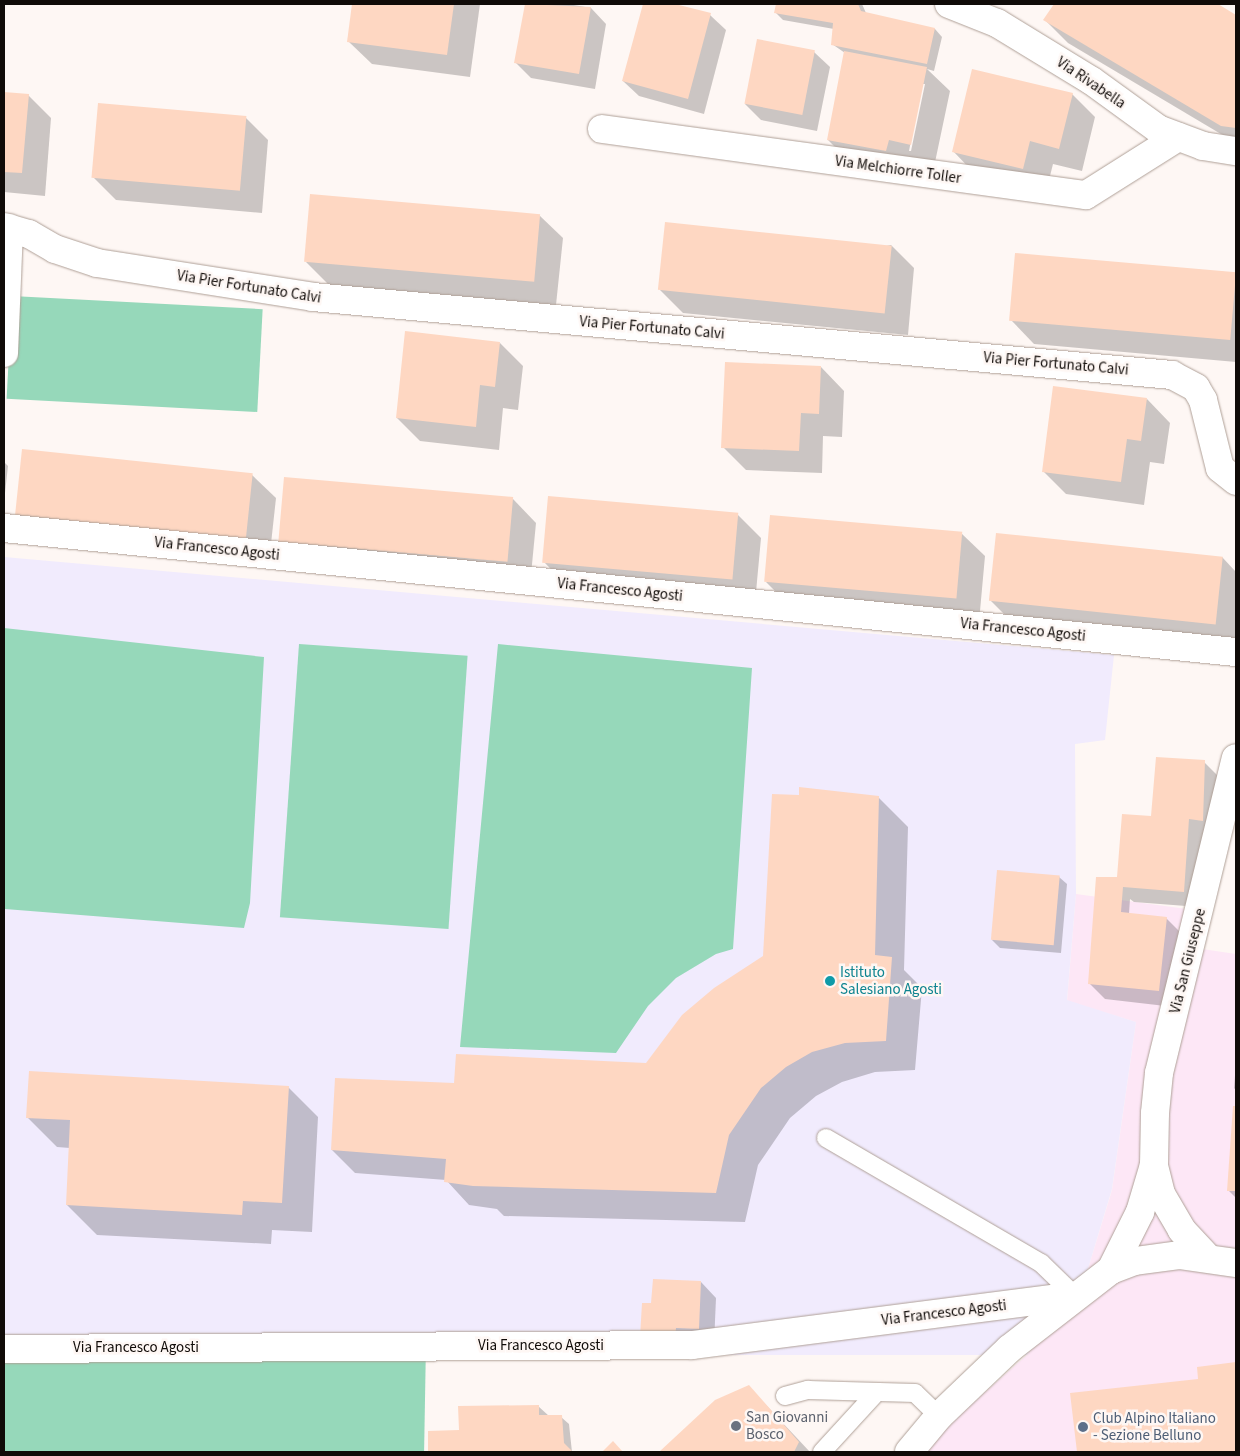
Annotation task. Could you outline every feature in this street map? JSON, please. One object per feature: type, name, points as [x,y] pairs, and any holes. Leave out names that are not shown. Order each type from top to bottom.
[{"type":"street","name":"Via Rivabella","points":[[949,4],[997,23],[1092,81],[1158,129],[1203,146],[1236,151]]},
{"type":"street","name":"Via Melchiorre Toller","points":[[602,129],[1086,196],[1178,137]]},
{"type":"street","name":"Via Pier Fortunato Calvi","points":[[4,353],[6,228],[29,234],[74,257],[313,297],[1172,375],[1196,388],[1203,400],[1220,468],[1236,481]]},
{"type":"street","name":"Via Francesco Agosti","points":[[4,528],[1236,652]]},
{"type":"street","name":"Via San Giuseppe","points":[[1111,1270],[1140,1212],[1154,1165],[1160,1073],[1236,758]]},
{"type":"street","name":"Via San Giuseppe","points":[[1154,1165],[1161,1194],[1172,1214],[1207,1256]]},
{"type":"street","points":[[909,1452],[939,1416],[1009,1349],[1111,1270],[1156,1258],[1207,1256],[1236,1263]]},
{"type":"street","name":"Via Francesco Agosti","points":[[4,1349],[692,1346],[1075,1296]]},
{"type":"lane","points":[[826,1138],[1041,1263],[1075,1296]]},
{"type":"lane","points":[[785,1396],[808,1390],[915,1393],[939,1416]]},
{"type":"lane","points":[[822,1452],[876,1392]]},
{"type":"shaded area","points":[[4,557],[1114,655],[1105,740],[1075,744],[1076,894],[1067,1000],[1136,1022],[1112,1189],[1087,1272],[1027,1355],[692,1355],[4,1339]]},
{"type":"shaded area","points":[[1076,894],[1187,909],[1175,945],[1236,954],[1236,1452],[918,1452],[1027,1355],[1087,1272],[1112,1190],[1136,1022],[1067,1001]]},
{"type":"green space","points":[[12,296],[263,309],[257,412],[7,399]]},
{"type":"green space","points":[[4,628],[264,657],[250,903],[244,928],[5,909],[4,989]]},
{"type":"green space","points":[[299,644],[468,656],[448,929],[280,917]]},
{"type":"green space","points":[[498,644],[752,668],[733,949],[716,954],[676,978],[648,1006],[616,1053],[460,1047]]},
{"type":"green space","points":[[4,1339],[426,1346],[424,1452],[4,1452]]},
{"type":"building","points":[[352,4],[454,4],[447,55],[347,42]]},
{"type":"building","points":[[525,4],[591,7],[579,74],[514,63]]},
{"type":"building","points":[[643,4],[675,4],[711,13],[688,99],[622,81]]},
{"type":"building","points":[[776,4],[858,4],[861,11],[935,28],[927,64],[831,45],[833,23],[774,13]]},
{"type":"building","points":[[1054,4],[1218,4],[1236,15],[1236,128],[1221,126],[1043,20]]},
{"type":"building","points":[[757,39],[815,50],[802,115],[744,104]]},
{"type":"building","points":[[844,51],[927,67],[911,145],[889,140],[886,151],[827,140]]},
{"type":"building","points":[[972,69],[1073,93],[1059,149],[1030,141],[1023,169],[952,152]]},
{"type":"building","points":[[4,92],[29,94],[22,173],[4,172]]},
{"type":"building","points":[[98,103],[246,116],[240,191],[91,178]]},
{"type":"building","points":[[310,194],[540,214],[534,282],[304,262]]},
{"type":"building","points":[[665,222],[892,246],[885,313],[658,290]]},
{"type":"building","points":[[1015,253],[1236,272],[1230,340],[1009,321]]},
{"type":"building","points":[[405,331],[500,342],[495,387],[480,385],[476,427],[396,418]]},
{"type":"building","points":[[725,362],[821,366],[819,414],[801,413],[799,451],[721,448]]},
{"type":"building","points":[[1053,386],[1147,398],[1141,441],[1127,439],[1121,482],[1042,472]]},
{"type":"building","points":[[22,449],[253,473],[246,539],[15,515]]},
{"type":"building","points":[[284,477],[513,497],[507,562],[278,542]]},
{"type":"building","points":[[548,496],[738,513],[732,579],[542,563]]},
{"type":"building","points":[[770,515],[962,532],[956,599],[764,582]]},
{"type":"building","points":[[996,533],[1223,557],[1216,624],[989,601]]},
{"type":"building","points":[[1156,757],[1205,760],[1203,821],[1189,819],[1184,892],[1123,887],[1121,912],[1167,917],[1159,991],[1088,984],[1096,877],[1117,877],[1122,814],[1151,816]]},
{"type":"building","name":"Istituto Salesiano Agosti","points":[[799,787],[879,796],[875,955],[892,957],[886,1041],[845,1043],[812,1052],[786,1067],[761,1088],[729,1135],[716,1193],[473,1186],[444,1182],[446,1159],[331,1150],[335,1078],[454,1083],[456,1054],[646,1063],[682,1015],[714,988],[763,956],[772,794],[799,795]]},
{"type":"building","points":[[997,870],[1060,875],[1054,945],[991,940]]},
{"type":"building","points":[[29,1071],[289,1086],[282,1203],[243,1201],[242,1215],[66,1205],[70,1120],[26,1118]]},
{"type":"building","points":[[1233,1106],[1236,1106],[1236,1191],[1227,1191]]},
{"type":"building","points":[[653,1279],[701,1281],[699,1329],[676,1328],[675,1338],[640,1337],[642,1303],[651,1303]]},
{"type":"building","points":[[1236,1362],[1236,1452],[1077,1452],[1070,1393],[1198,1379],[1197,1367]]},
{"type":"building","name":"San Giovanni Bosco","points":[[749,1385],[799,1442],[794,1452],[659,1452],[715,1400]]},
{"type":"building","points":[[539,1405],[539,1415],[562,1415],[564,1443],[573,1452],[428,1452],[428,1431],[459,1430],[458,1406]]},
{"type":"building","points":[[613,1441],[623,1452],[602,1452]]},
{"type":"place","name":"Istituto Salesiano Agosti","points":[[830,981]]},
{"type":"place","name":"San Giovanni Bosco","points":[[736,1426]]},
{"type":"place","name":"Club Alpino Italiano - Sezione Belluno","points":[[1083,1427]]}]
